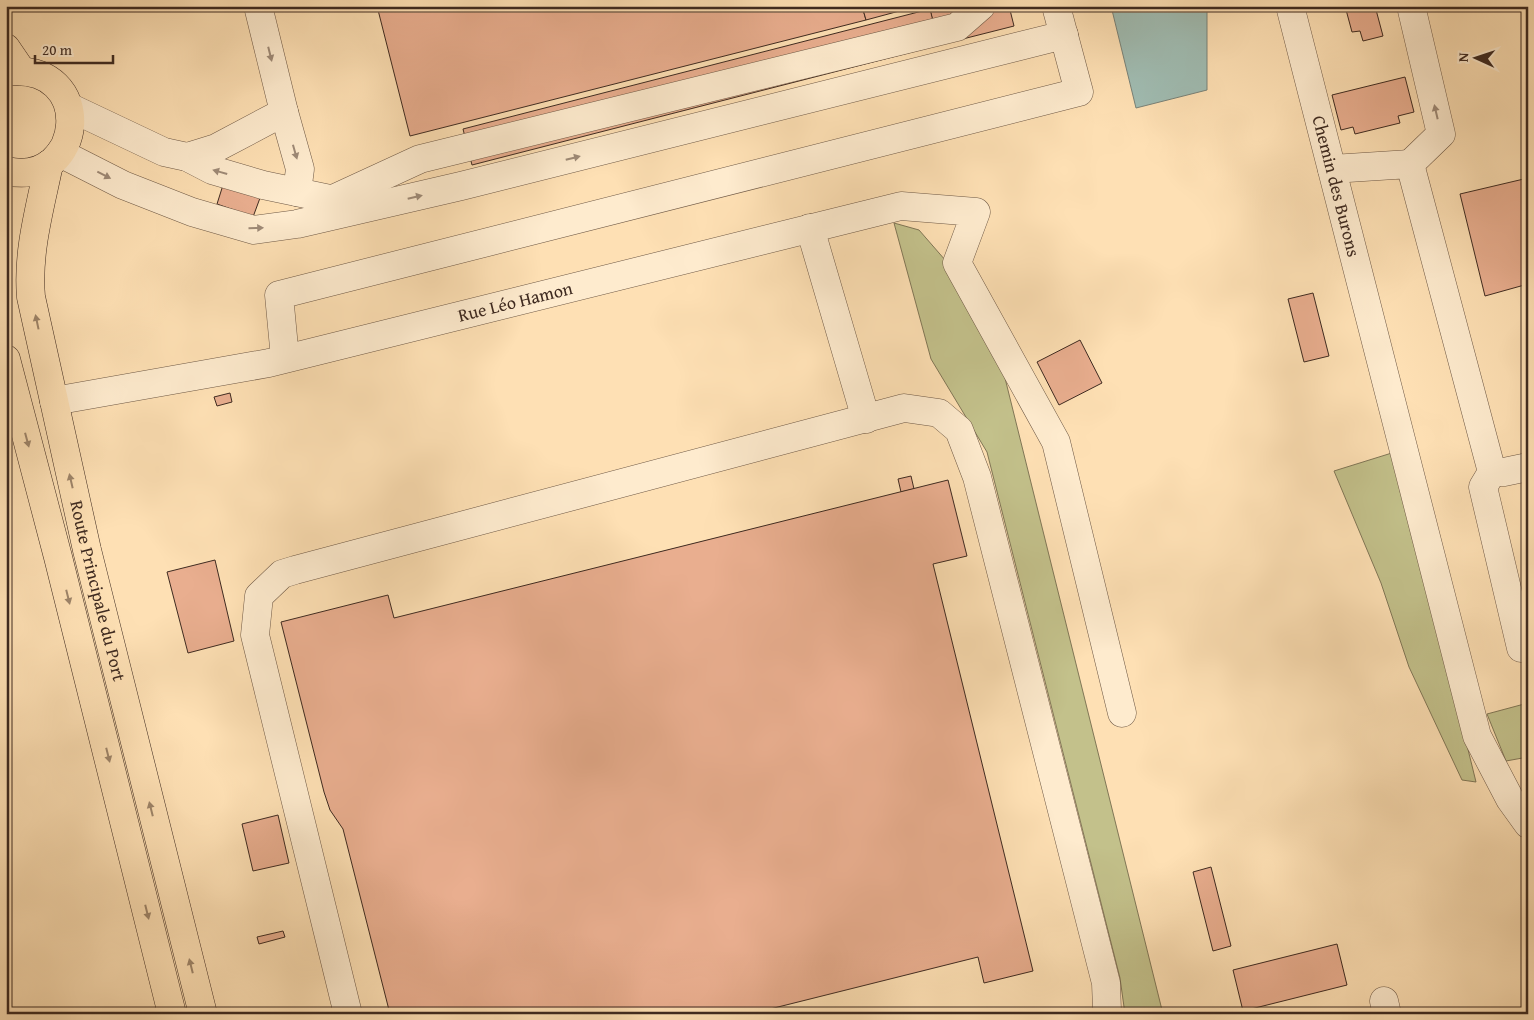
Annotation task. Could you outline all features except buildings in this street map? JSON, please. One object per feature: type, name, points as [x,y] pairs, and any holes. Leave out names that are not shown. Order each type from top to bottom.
[{"type":"main road","points":[[11,63],[37,73],[51,81],[62,92],[69,107]]},
{"type":"main road","name":"Route Principale du Port","points":[[69,107],[71,123],[68,139],[54,159],[33,239],[31,297],[87,550],[203,1014]]},
{"type":"main road","points":[[6,171],[26,173],[38,170],[54,159]]},
{"type":"main road","name":"Route Principale du Port","points":[[6,359],[58,557],[172,1014]]},
{"type":"street","points":[[258,6],[300,168],[297,192]]},
{"type":"street","points":[[331,200],[420,159],[957,27],[981,6]]},
{"type":"street","points":[[286,358],[279,295],[1079,92],[1056,6]]},
{"type":"street","name":"Chemin des Burons","points":[[1290,6],[1477,736],[1510,798],[1528,824]]},
{"type":"street","points":[[1332,170],[1410,164],[1441,134],[1411,6]]},
{"type":"street","points":[[54,159],[192,212],[254,230],[297,224],[470,184],[1064,35]]},
{"type":"street","points":[[69,107],[164,152],[187,157],[212,170],[331,200],[370,207]]},
{"type":"street","points":[[187,157],[216,148],[284,112]]},
{"type":"street","points":[[1410,164],[1492,472],[1483,487],[1521,648]]},
{"type":"street","name":"Rue Léo Hamon","points":[[54,401],[286,358],[901,206],[976,212],[956,263],[1056,442],[1122,713]]},
{"type":"street","points":[[810,228],[866,419]]},
{"type":"street","points":[[348,1014],[255,635],[259,596],[282,574],[295,570],[904,408],[939,413],[959,430],[974,469],[1106,983],[1107,1010],[1105,1014]]},
{"type":"street","points":[[1492,472],[1504,472],[1528,467]]},
{"type":"shaded area","points":[[894,223],[919,230],[946,261],[1000,358],[1163,1014],[1125,1014],[1120,978],[987,452],[931,359]]},
{"type":"shaded area","points":[[1395,452],[1476,782],[1462,780],[1409,667],[1381,583],[1334,471]]},
{"type":"shaded area","points":[[1528,703],[1528,757],[1506,761],[1487,714]]},
{"type":"water","points":[[1111,6],[1207,6],[1207,90],[1136,108]]}]
